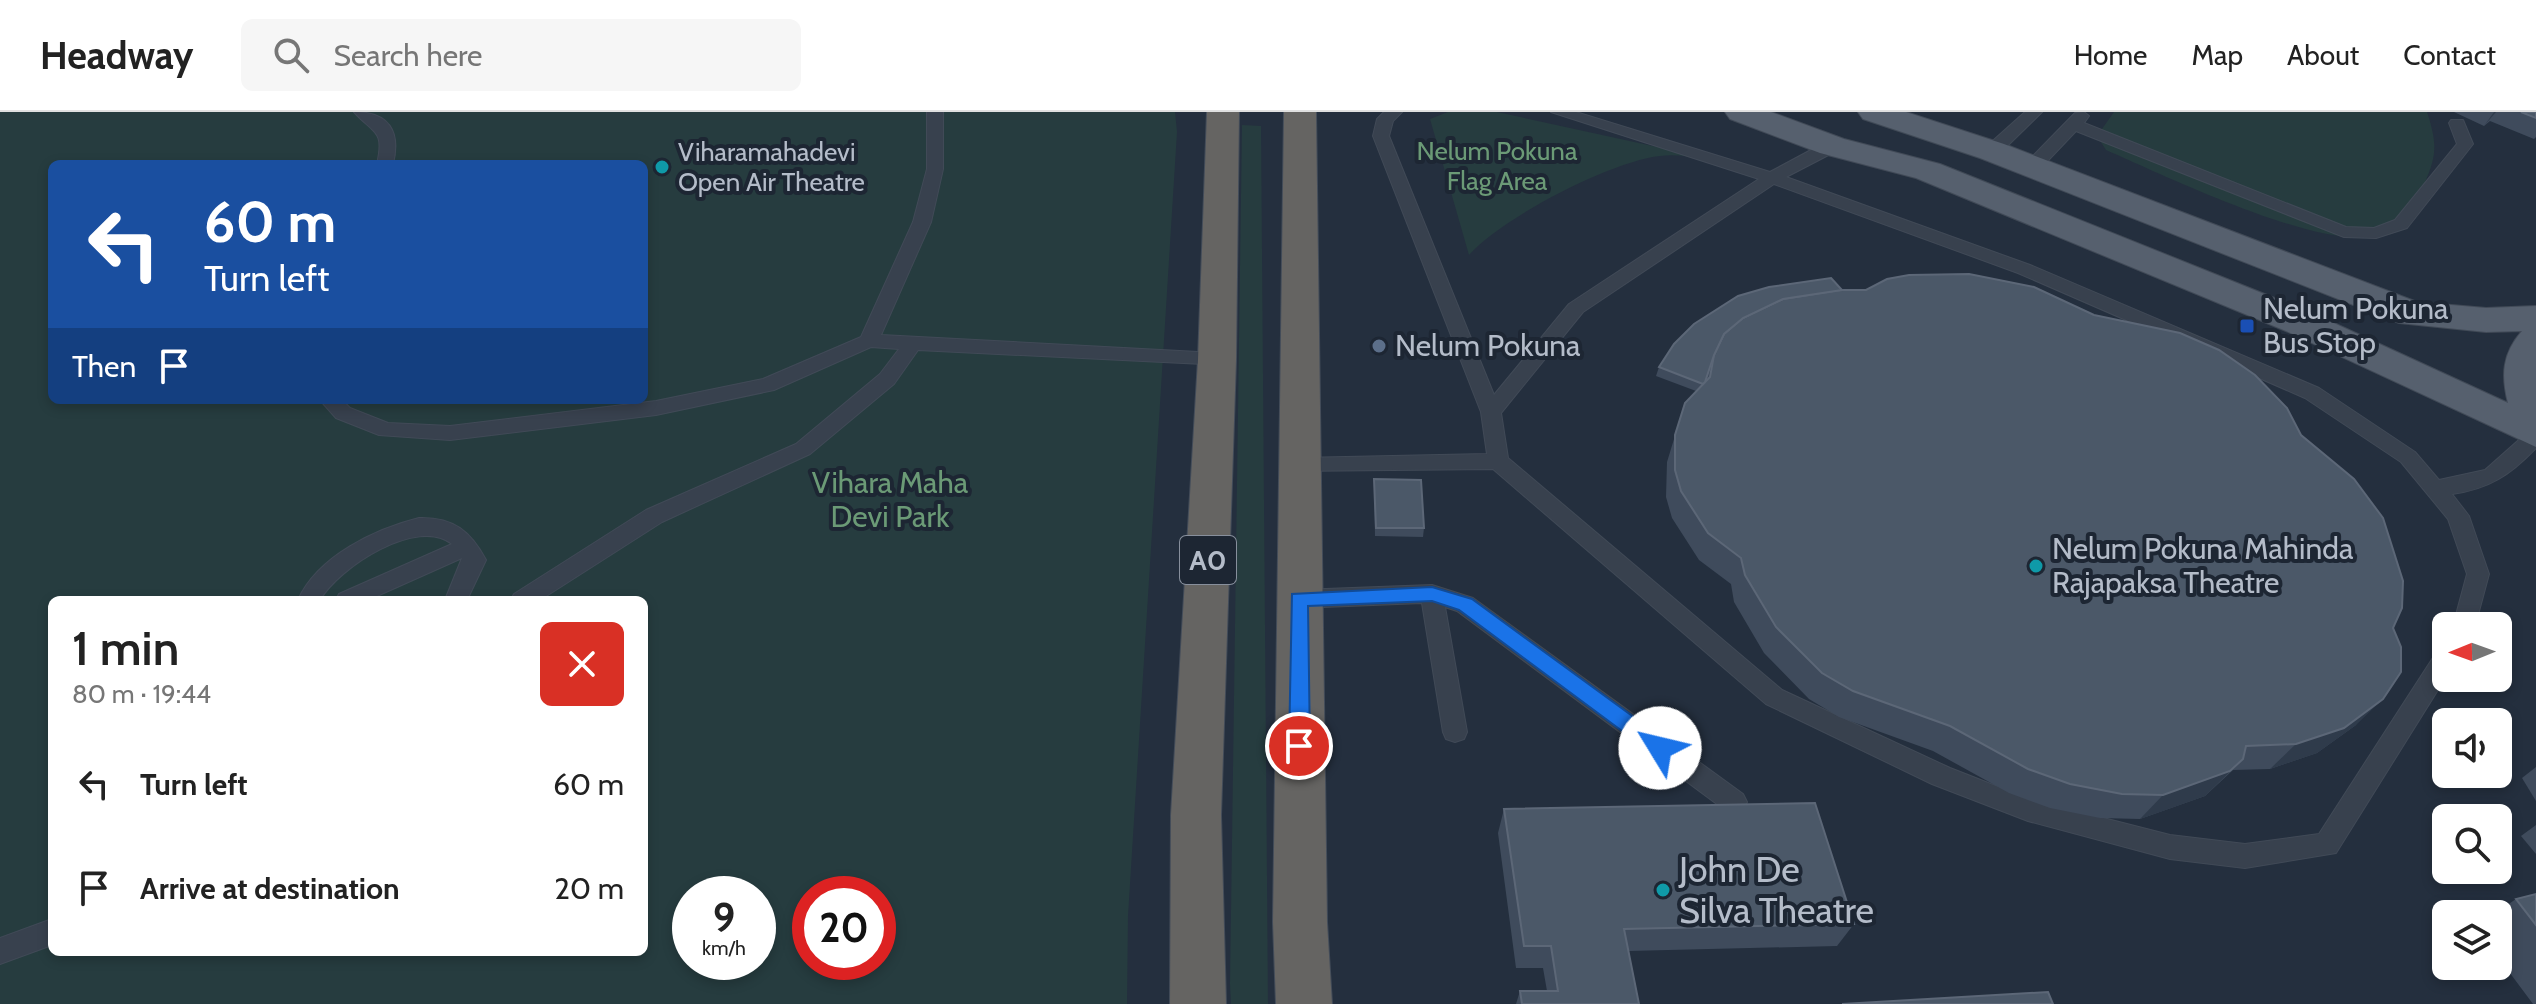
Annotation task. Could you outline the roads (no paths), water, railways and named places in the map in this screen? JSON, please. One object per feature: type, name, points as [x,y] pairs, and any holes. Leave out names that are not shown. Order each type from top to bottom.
[{"type":"highway","name":"A0","points":[[1198,1004],[1196,815],[1217,360],[1223,112]]},
{"type":"highway","points":[[1300,112],[1300,922],[1304,1004]]},
{"type":"main road","points":[[1741,112],[1832,146],[1928,171],[2299,322],[2536,432]]},
{"type":"main road","points":[[1874,112],[1992,151],[2412,314],[2486,320],[2536,318]]},
{"type":"main road","points":[[2376,358],[2404,356],[2418,346],[2419,331],[2412,314]]},
{"type":"main road","points":[[2536,339],[2524,358],[2522,376],[2536,432]]},
{"type":"lane","points":[[362,112],[382,126],[390,144],[386,160]]},
{"type":"lane","points":[[869,341],[922,222],[935,169],[935,112]]},
{"type":"lane","points":[[1394,112],[1385,119],[1381,136],[1491,412],[1498,461],[1774,697],[1941,776],[2028,810],[2170,847],[2245,856],[2327,845],[2432,679]]},
{"type":"lane","points":[[1559,112],[1772,178],[2024,269],[2312,393],[2408,457],[2458,516],[2478,574],[2468,612]]},
{"type":"lane","points":[[1992,151],[2034,112]]},
{"type":"lane","points":[[2032,167],[2079,118],[2344,232],[2376,233],[2401,224],[2465,144],[2457,123]]},
{"type":"lane","points":[[1491,412],[1576,308],[1772,178],[1832,146]]},
{"type":"lane","points":[[334,404],[343,413],[386,430],[450,433],[553,418],[656,408],[767,385],[869,341],[1217,360]]},
{"type":"lane","points":[[528,596],[654,516],[721,483],[803,449],[887,379],[913,343]]},
{"type":"lane","points":[[2434,488],[2477,485],[2499,472],[2536,432]]},
{"type":"lane","points":[[1298,466],[1498,461]]},
{"type":"lane","points":[[310,596],[341,565],[386,534],[415,525],[445,528],[465,539],[475,560],[458,596]]},
{"type":"lane","points":[[356,596],[469,547]]},
{"type":"lane","points":[[1299,599],[1432,594],[1465,604],[1734,802]]},
{"type":"lane","points":[[1432,594],[1455,732]]},
{"type":"lane","points":[[0,951],[48,934]]},
{"type":"place","name":"Viharamahadevi Open Air Theatre","points":[[662,167]]},
{"type":"place","name":"Nelum Pokuna Bus Stop","points":[[2247,326]]},
{"type":"place","name":"Nelum Pokuna","points":[[1379,346]]},
{"type":"place","name":"Nelum Pokuna Mahinda Rajapaksa Theatre","points":[[2036,566]]},
{"type":"place","name":"John De Silva Theatre","points":[[1663,890]]},
{"type":"park label","name":"Nelum Pokuna Flag Area","points":[[1497,166]]},
{"type":"park label","name":"Vihara Maha Devi Park","points":[[890,500]]}]
